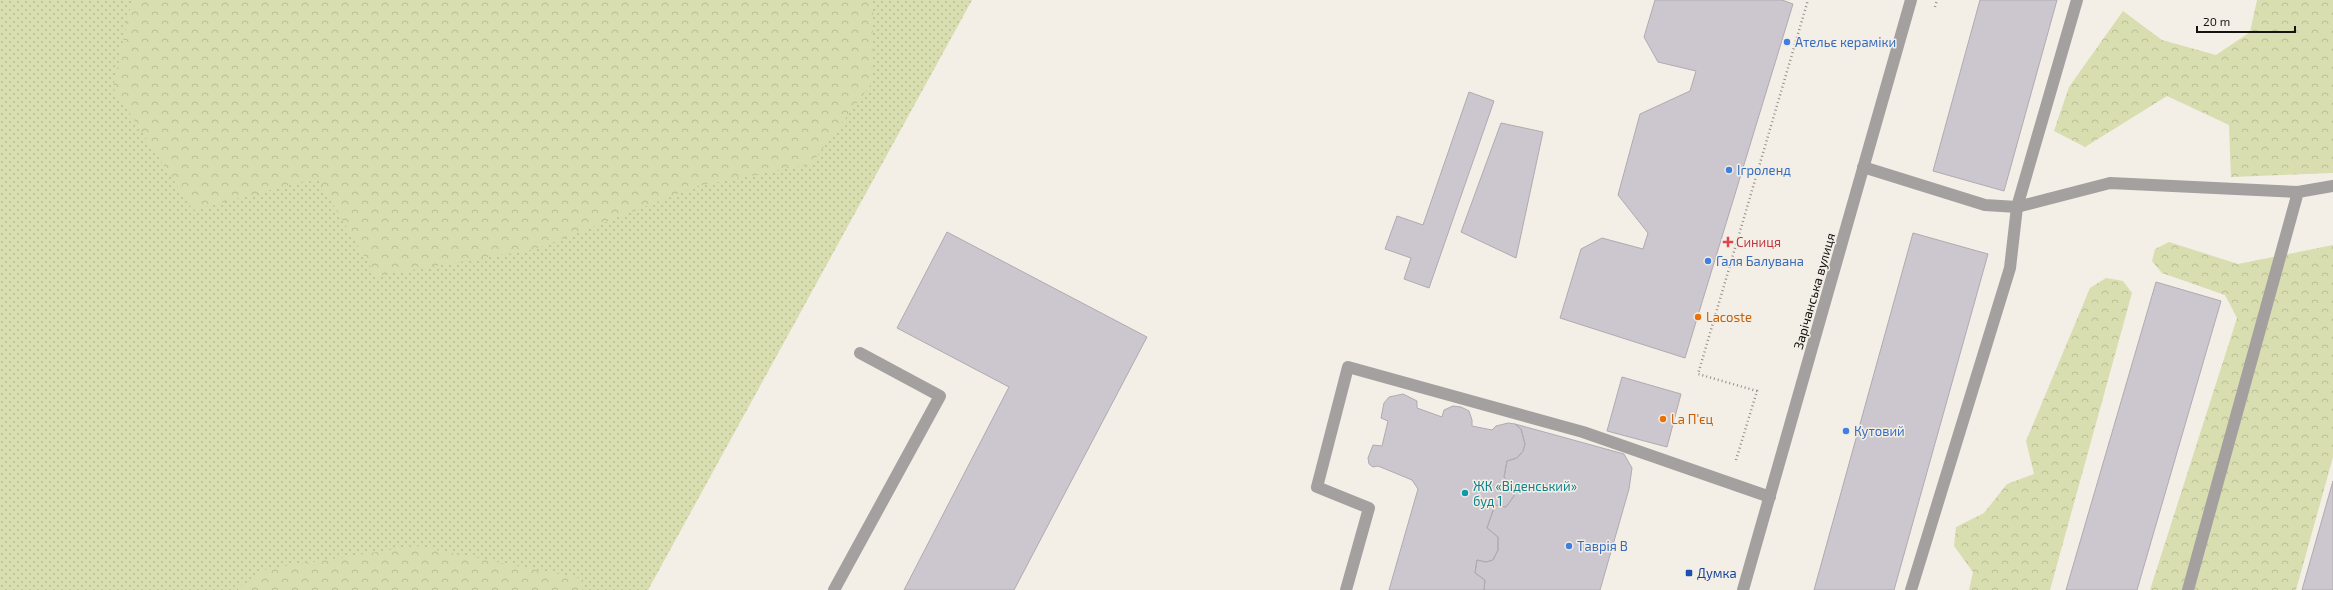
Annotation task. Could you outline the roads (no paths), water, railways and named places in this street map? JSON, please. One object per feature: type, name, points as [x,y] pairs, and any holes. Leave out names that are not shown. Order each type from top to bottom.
[{"type":"street","name":"Зарічанська вулиця","points":[[1743,590],[1911,0]]},
{"type":"street","points":[[1911,590],[2010,268],[2017,207],[2077,0]]},
{"type":"street","points":[[1863,167],[1985,205],[2017,207],[2110,183],[2298,192],[2333,186]]},
{"type":"street","points":[[2188,590],[2298,192]]},
{"type":"street","points":[[834,590],[940,396],[860,353]]},
{"type":"street","points":[[1346,590],[1369,508],[1317,487],[1348,367],[1583,432],[1770,497]]},
{"type":"place","name":"Ательє кераміки","points":[[1787,42]]},
{"type":"place","name":"Ігроленд","points":[[1729,170]]},
{"type":"place","name":"Синиця","points":[[1728,242]]},
{"type":"place","name":"Галя Балувана","points":[[1708,261]]},
{"type":"place","name":"Lacoste","points":[[1698,317]]},
{"type":"place","name":"La П'єц","points":[[1663,419]]},
{"type":"place","name":"Кутовий","points":[[1846,431]]},
{"type":"place","name":"ЖК «Віденський» буд 1","points":[[1465,493]]},
{"type":"place","name":"Таврія В","points":[[1569,546]]},
{"type":"place","name":"Думка","points":[[1689,573]]}]
